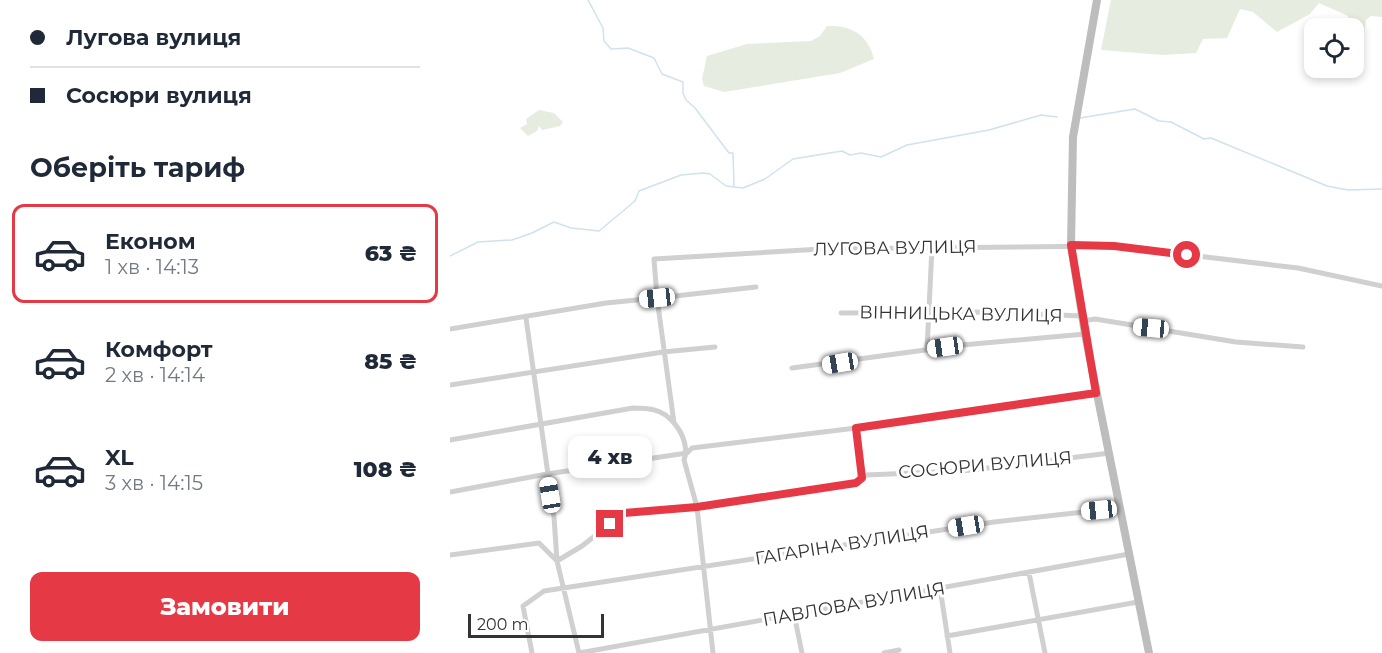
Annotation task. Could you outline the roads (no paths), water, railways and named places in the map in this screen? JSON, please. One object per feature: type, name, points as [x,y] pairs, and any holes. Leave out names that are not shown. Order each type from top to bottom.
[{"type":"main road","points":[[1097,0],[1073,137],[1071,245],[1096,393],[1149,653]]},
{"type":"street","name":"ЛУГОВА ВУЛИЦЯ","points":[[657,298],[654,259],[822,249],[932,247],[1114,246],[1298,268],[1382,286]]},
{"type":"street","points":[[927,350],[932,247]]},
{"type":"street","points":[[450,329],[606,303],[756,287]]},
{"type":"street","points":[[657,298],[674,423]]},
{"type":"street","name":"ВІННИЦЬКА ВУЛИЦЯ","points":[[841,313],[929,312],[1082,318],[1236,342],[1303,347]]},
{"type":"street","points":[[526,318],[557,561],[579,653]]},
{"type":"street","points":[[792,368],[927,350],[1085,334]]},
{"type":"street","points":[[450,385],[663,352],[715,347]]},
{"type":"street","points":[[713,653],[697,507],[684,460],[692,448],[856,428],[1096,393]]},
{"type":"street","points":[[450,440],[633,408],[650,408],[666,414],[674,423],[680,431],[687,453]]},
{"type":"street","points":[[856,428],[862,478]]},
{"type":"street","points":[[450,492],[547,474],[687,453]]},
{"type":"street","name":"СОСЮРИ ВУЛИЦЯ","points":[[557,561],[582,546],[624,513],[697,507],[856,483],[866,475],[963,471],[1110,453]]},
{"type":"street","name":"ГАГАРІНА ВУЛИЦЯ","points":[[532,653],[523,606],[544,591],[994,522],[1120,508]]},
{"type":"street","points":[[450,555],[539,543],[557,561]]},
{"type":"street","name":"ПАВЛОВА ВУЛИЦЯ","points":[[579,653],[712,631],[794,614],[1129,554]]},
{"type":"street","points":[[1029,573],[1045,653]]},
{"type":"street","points":[[940,588],[950,653]]},
{"type":"street","points":[[947,636],[1138,602]]},
{"type":"street","points":[[794,614],[802,653]]},
{"type":"street","points":[[884,653],[899,650]]},
{"type":"waterway","points":[[588,0],[603,28],[604,41],[611,49],[628,48],[654,58],[662,74],[683,82],[683,93],[686,100],[695,108],[729,153],[733,153],[734,186]]},
{"type":"waterway","points":[[1080,118],[1135,109],[1159,121],[1171,122],[1204,139],[1211,138],[1327,186],[1348,190],[1382,189]]},
{"type":"waterway","points":[[450,256],[478,242],[512,240],[554,222],[571,228],[599,231],[635,201],[639,191],[681,175],[710,174],[726,186],[743,188],[765,179],[793,159],[842,151],[850,155],[861,153],[881,157],[907,145],[989,130],[1041,115],[1057,117]]}]
